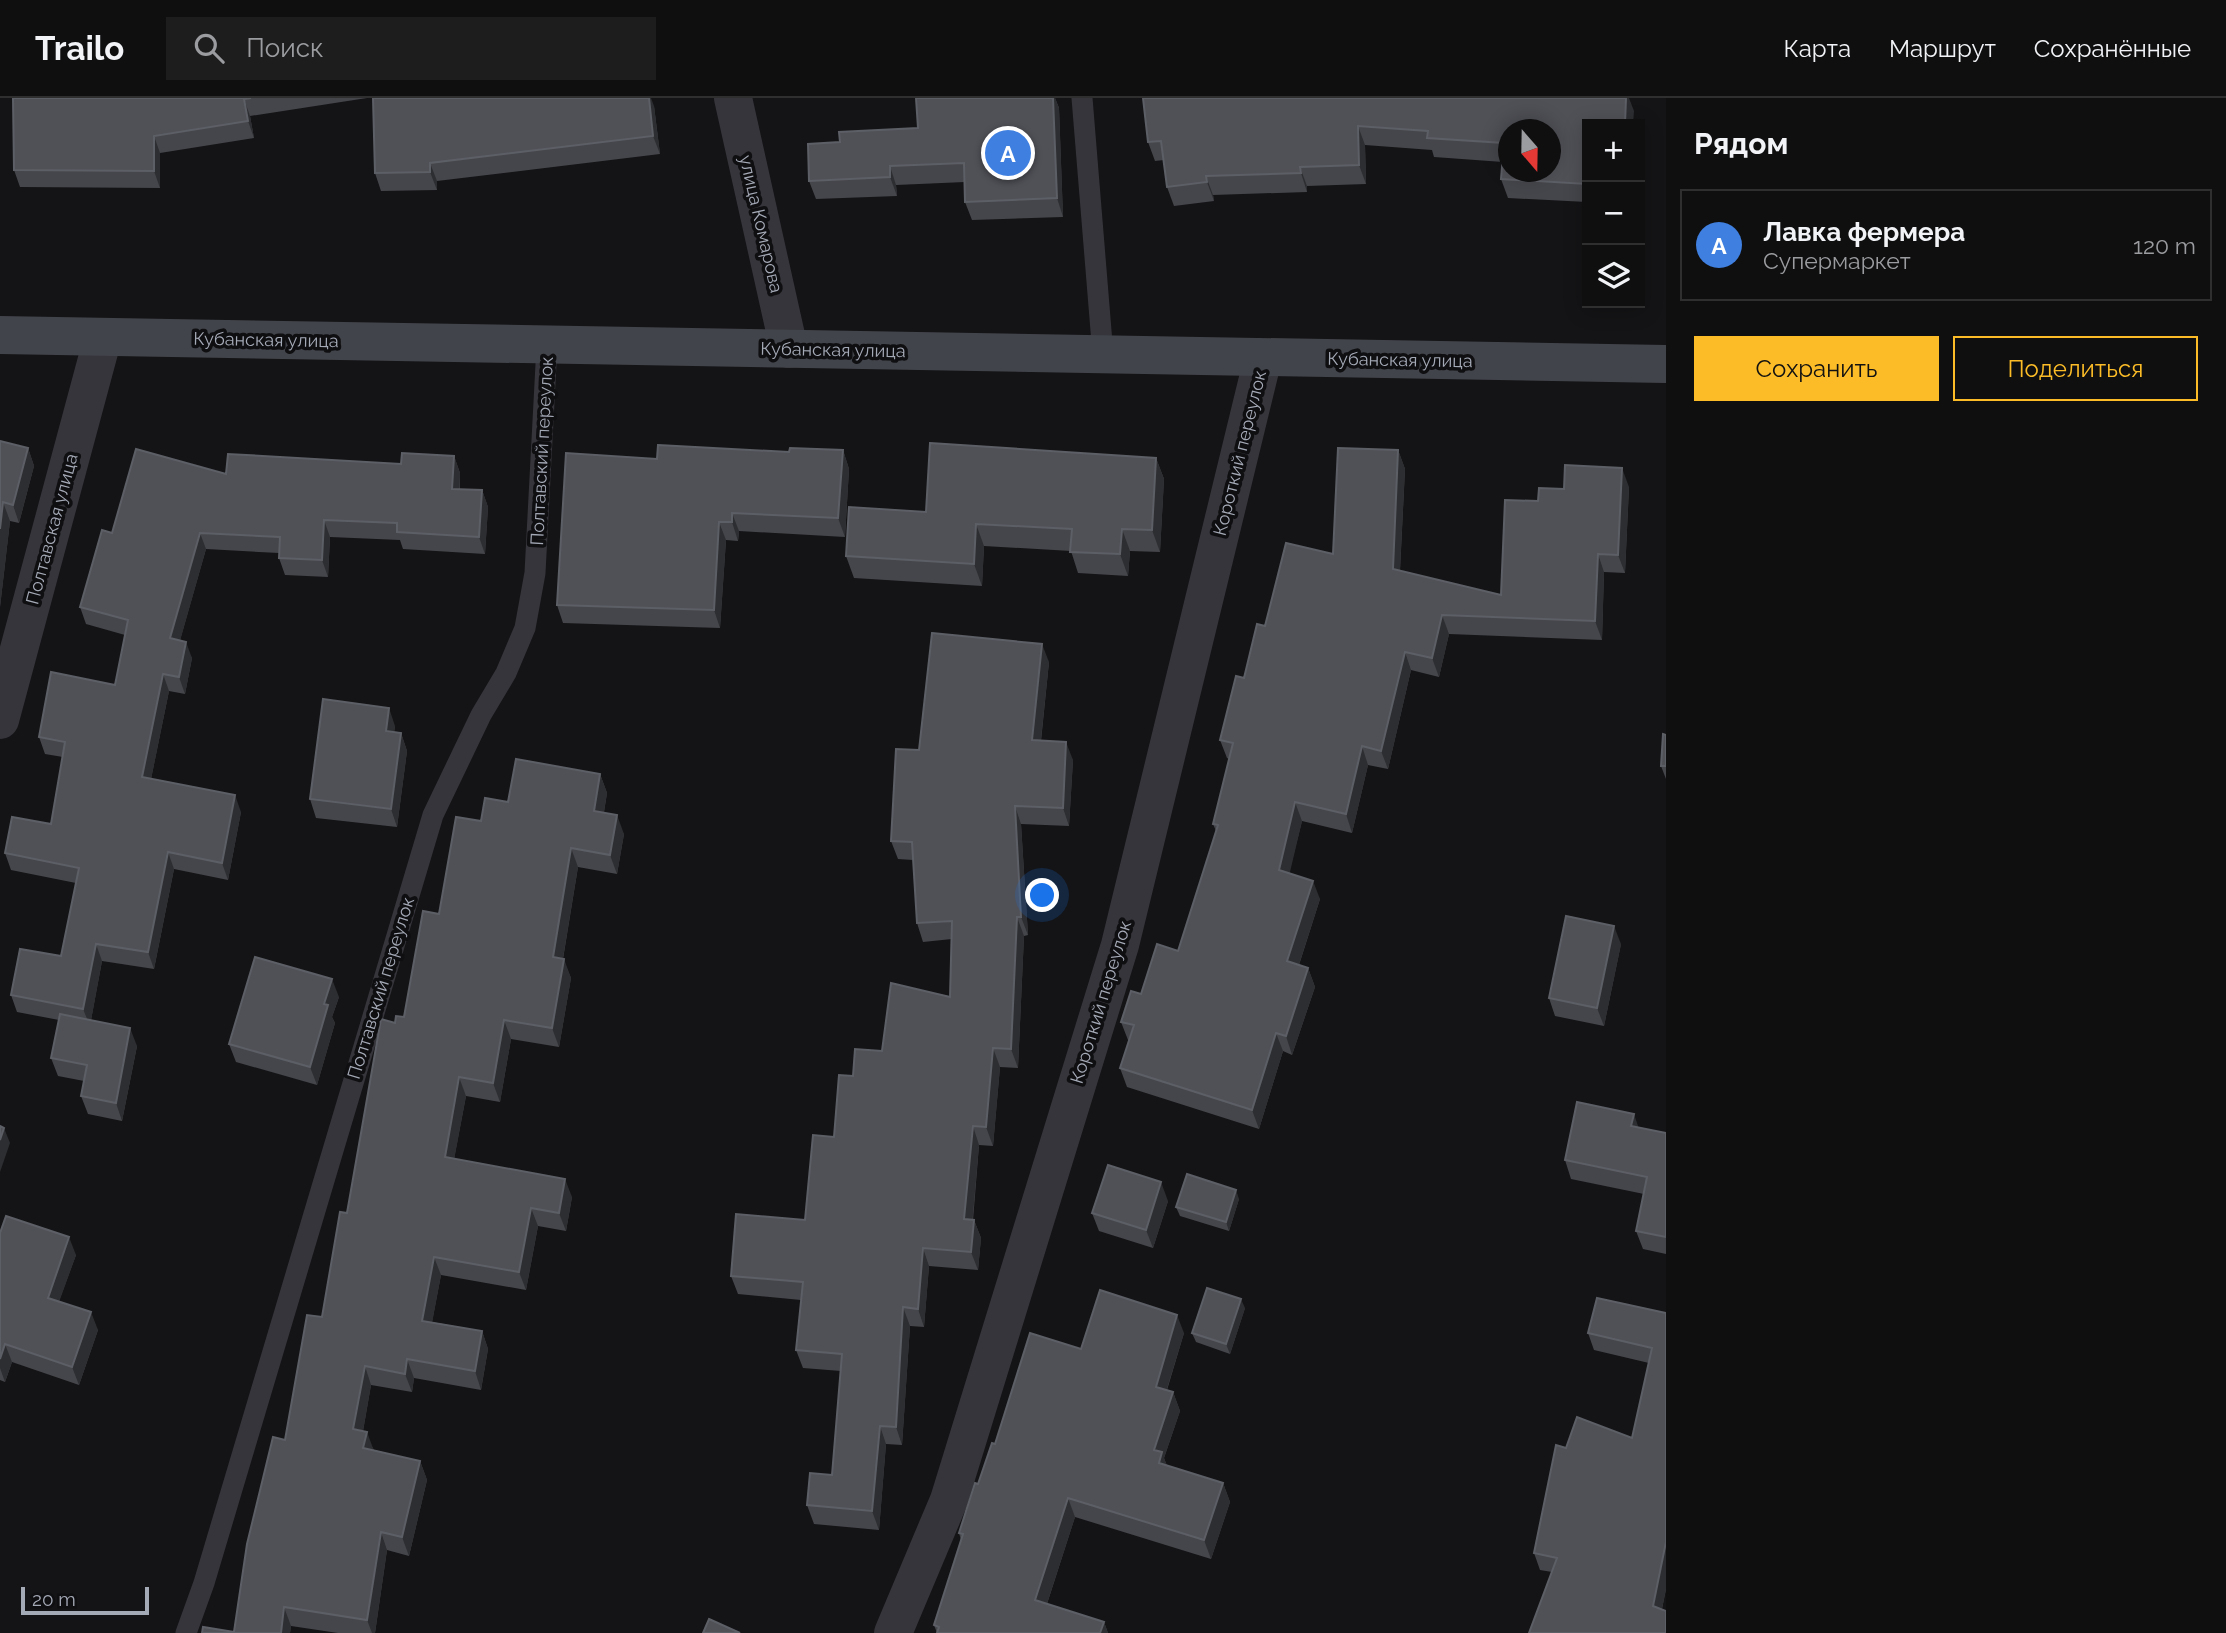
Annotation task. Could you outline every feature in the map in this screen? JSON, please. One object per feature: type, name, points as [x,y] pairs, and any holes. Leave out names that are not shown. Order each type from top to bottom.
[{"type":"street","name":"улица Комарова","points":[[733,98],[789,349]]},
{"type":"street","name":"Кубанская улица","points":[[0,335],[1666,364]]},
{"type":"street","name":"Полтавская улица","points":[[0,720],[103,337]]},
{"type":"street","name":"Короткий переулок","points":[[893,1633],[948,1500],[1120,945],[1263,358]]},
{"type":"lane","points":[[1082,98],[1103,355]]},
{"type":"lane","name":"Полтавский переулок","points":[[187,1633],[433,815],[481,715],[506,673],[524,628],[535,573],[547,345]]},
{"type":"building","points":[[13,98],[251,98],[244,99],[248,121],[154,136],[154,171],[14,170]]},
{"type":"building","points":[[373,98],[649,98],[653,136],[430,163],[430,172],[375,173]]},
{"type":"building","points":[[916,98],[1053,98],[1057,198],[965,202],[964,163],[890,166],[890,177],[809,181],[808,144],[840,142],[839,132],[918,128]]},
{"type":"building","points":[[1143,98],[1626,98],[1625,119],[1582,119],[1582,184],[1553,182],[1561,182],[1561,119],[1498,119],[1498,143],[1427,138],[1428,131],[1358,126],[1359,165],[1300,167],[1301,173],[1206,176],[1207,182],[1167,187],[1161,141],[1148,142]]},
{"type":"building","points":[[0,441],[28,448],[13,505],[3,502],[0,529]]},
{"type":"building","points":[[930,443],[1156,458],[1152,530],[1122,529],[1120,554],[1070,552],[1072,529],[976,524],[974,564],[846,556],[849,507],[926,512]]},
{"type":"building","points":[[658,445],[789,452],[790,448],[843,450],[838,518],[732,513],[732,522],[719,522],[714,610],[557,605],[566,453],[657,459]]},
{"type":"building","points":[[1338,448],[1398,450],[1393,569],[1501,595],[1505,500],[1538,501],[1539,488],[1564,489],[1565,465],[1622,468],[1618,555],[1598,554],[1595,621],[1442,615],[1432,658],[1405,652],[1381,751],[1362,746],[1346,814],[1295,802],[1279,870],[1313,881],[1287,961],[1308,968],[1286,1036],[1276,1033],[1252,1110],[1120,1068],[1134,1025],[1121,1022],[1131,991],[1141,994],[1157,944],[1178,951],[1218,825],[1213,824],[1233,743],[1220,740],[1236,676],[1244,678],[1257,624],[1265,626],[1286,543],[1333,554]]},
{"type":"building","points":[[136,449],[226,474],[228,454],[401,464],[402,453],[454,456],[452,489],[482,490],[479,537],[397,532],[397,523],[324,520],[322,560],[279,558],[280,537],[200,533],[170,638],[186,642],[179,677],[163,674],[142,777],[235,795],[222,863],[168,852],[148,952],[96,944],[83,1009],[11,995],[20,949],[61,956],[79,868],[5,853],[12,817],[51,824],[65,742],[39,737],[51,672],[115,685],[128,620],[80,607],[102,530],[112,533]]},
{"type":"building","points":[[932,633],[1042,644],[1032,740],[1066,742],[1063,808],[1015,806],[1021,917],[1017,917],[1011,1049],[993,1048],[986,1127],[973,1126],[964,1219],[974,1220],[971,1252],[923,1248],[918,1309],[903,1307],[896,1427],[880,1426],[872,1511],[807,1505],[810,1473],[832,1475],[842,1354],[796,1350],[803,1282],[731,1276],[736,1214],[805,1220],[813,1135],[834,1137],[839,1075],[853,1076],[855,1049],[882,1051],[891,983],[950,997],[952,921],[917,923],[912,842],[891,841],[896,749],[919,750]]},
{"type":"building","points":[[323,699],[389,708],[386,731],[401,733],[391,809],[310,799]]},
{"type":"building","points":[[1663,734],[1666,735],[1666,766],[1661,766]]},
{"type":"building","points":[[516,759],[600,774],[594,811],[617,815],[610,855],[571,848],[553,957],[564,959],[552,1028],[504,1020],[493,1083],[459,1077],[445,1157],[565,1179],[559,1213],[531,1208],[519,1272],[434,1257],[422,1321],[482,1331],[475,1371],[407,1359],[405,1374],[365,1366],[353,1429],[367,1432],[363,1448],[420,1461],[402,1537],[381,1532],[367,1620],[284,1607],[281,1633],[202,1633],[203,1627],[234,1632],[247,1544],[273,1437],[285,1440],[307,1315],[322,1317],[340,1212],[347,1213],[381,1019],[395,1023],[396,1016],[404,1017],[423,911],[439,914],[456,817],[481,821],[485,798],[508,802]]},
{"type":"building","points":[[1566,916],[1614,926],[1597,1008],[1549,998]]},
{"type":"building","points":[[255,957],[332,979],[324,1004],[328,1005],[310,1067],[229,1044]]},
{"type":"building","points":[[60,1014],[130,1028],[116,1103],[81,1096],[87,1065],[51,1058]]},
{"type":"building","points":[[1577,1102],[1634,1114],[1631,1126],[1666,1133],[1666,1237],[1636,1231],[1647,1177],[1565,1160]]},
{"type":"building","points":[[1108,1165],[1161,1182],[1146,1230],[1092,1213]]},
{"type":"building","points":[[1187,1174],[1236,1190],[1226,1222],[1176,1207]]},
{"type":"building","points":[[6,1216],[69,1237],[48,1298],[91,1312],[72,1367],[5,1344],[0,1359],[0,1233]]},
{"type":"building","points":[[1207,1288],[1241,1299],[1226,1344],[1192,1333]]},
{"type":"building","points":[[1100,1290],[1177,1315],[1156,1387],[1173,1392],[1154,1450],[1162,1452],[1159,1463],[1223,1483],[1204,1540],[1068,1498],[1035,1600],[1104,1622],[1100,1633],[937,1633],[939,1627],[934,1625],[963,1534],[959,1533],[975,1483],[978,1484],[992,1443],[995,1444],[1030,1333],[1081,1349]]},
{"type":"building","points":[[1597,1298],[1666,1313],[1666,1542],[1653,1606],[1666,1611],[1666,1633],[1529,1633],[1557,1558],[1534,1553],[1556,1445],[1566,1448],[1577,1417],[1632,1438],[1652,1348],[1588,1333]]},
{"type":"building","points":[[709,1619],[740,1633],[703,1633]]},
{"type":"place","name":"Лавка фермера","points":[[1008,153]]}]
